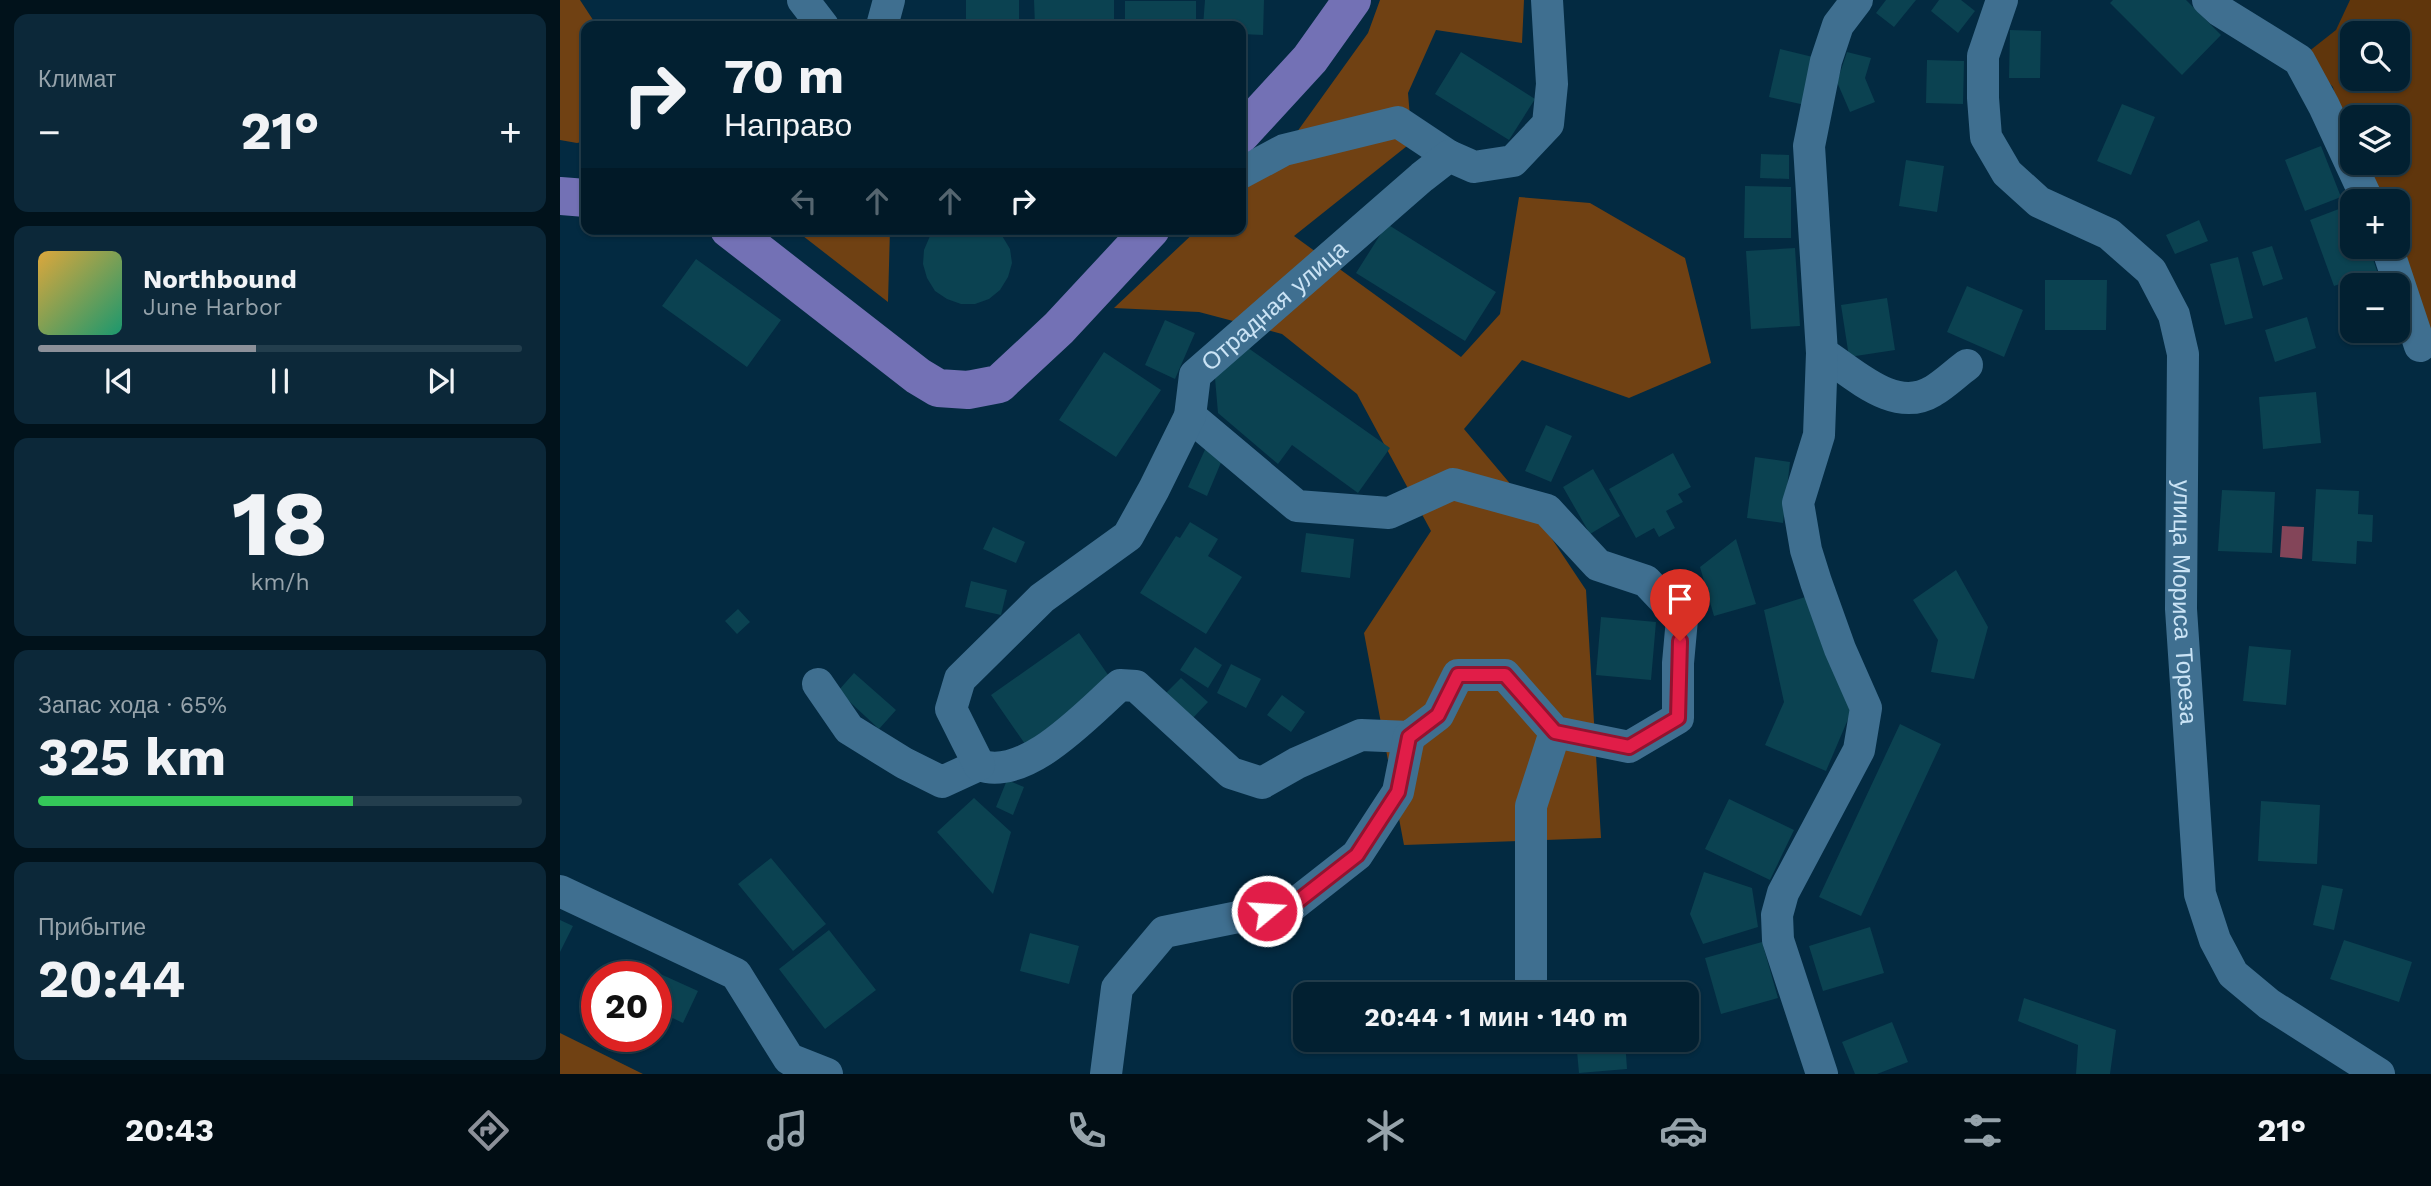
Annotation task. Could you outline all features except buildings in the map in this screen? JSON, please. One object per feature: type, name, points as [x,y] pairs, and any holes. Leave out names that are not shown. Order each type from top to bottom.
[{"type":"main road","points":[[1246,129],[1311,59],[1352,0]]},
{"type":"main road","points":[[560,197],[581,198]]},
{"type":"main road","points":[[737,235],[918,376],[938,388],[968,390],[999,384],[1059,328],[1145,235]]},
{"type":"street","points":[[803,0],[819,21]]},
{"type":"street","points":[[883,21],[889,0]]},
{"type":"street","points":[[1246,170],[1284,150],[1398,121],[1449,156],[1474,167],[1513,161],[1548,124],[1552,84],[1547,0]]},
{"type":"street","points":[[1815,1071],[1778,940],[1777,915],[1783,893],[1859,750],[1866,708],[1840,649],[1816,582],[1806,551],[1798,503],[1819,435],[1822,353],[1809,146],[1826,61],[1838,26],[1857,0]]},
{"type":"street","name":"улица Мориса Тореза","points":[[2002,0],[1983,56],[1986,137],[2007,173],[2039,202],[2109,234],[2151,271],[2174,315],[2183,354],[2181,609],[2200,894],[2215,940],[2234,974],[2269,1004],[2379,1074]]},
{"type":"street","points":[[2208,0],[2220,11],[2299,60],[2324,106],[2362,189]]},
{"type":"street","points":[[1246,113],[1311,59]]},
{"type":"street","name":"Отрадная улица","points":[[979,765],[951,709],[960,678],[1042,598],[1128,536],[1190,416],[1195,375],[1449,156]]},
{"type":"street","points":[[2391,259],[2420,346]]},
{"type":"street","points":[[1822,353],[1848,369],[1869,387],[1891,396],[1912,399],[1931,392],[1967,365]]},
{"type":"street","points":[[818,684],[849,729],[942,782],[979,765],[993,770],[1031,758],[1056,741],[1120,685],[1136,686],[1231,773],[1262,783],[1361,735],[1409,737],[1438,715],[1458,675],[1505,675],[1555,732],[1629,747],[1678,718],[1678,663],[1682,619],[1646,581],[1598,565],[1547,510],[1453,484],[1389,513],[1297,506],[1190,416]]},
{"type":"street","points":[[1531,982],[1531,806],[1555,732]]},
{"type":"street","points":[[1106,1074],[1117,988],[1164,932],[1293,905],[1357,855],[1398,792],[1409,737]]},
{"type":"street","points":[[560,891],[736,974],[789,1059],[827,1074]]},
{"type":"shaded area","points":[[560,0],[580,0],[594,21],[581,21],[581,142],[560,140]]},
{"type":"shaded area","points":[[1380,0],[1524,0],[1522,43],[1436,30],[1408,93],[1412,142],[1294,236],[1461,357],[1500,314],[1519,197],[1590,203],[1685,258],[1711,363],[1629,398],[1522,360],[1464,429],[1534,512],[1586,590],[1601,838],[1404,845],[1364,633],[1431,531],[1357,394],[1282,334],[1199,312],[1114,308],[1192,235],[1246,235],[1246,185],[1284,150],[1368,33]]},
{"type":"shaded area","points":[[2350,0],[2431,0],[2431,339],[2410,280],[2410,273],[2407,273],[2402,259],[2410,259],[2410,189],[2357,189],[2352,175],[2410,175],[2410,105],[2340,105],[2340,120],[2333,87],[2303,56],[2336,30],[2340,21],[2340,91],[2410,91],[2410,21],[2340,21]]},
{"type":"shaded area","points":[[802,235],[890,235],[888,302]]},
{"type":"shaded area","points":[[2282,526],[2304,527],[2302,559],[2280,557]]},
{"type":"shaded area","points":[[560,1033],[581,1043],[581,1052],[598,1052],[643,1074],[560,1074]]},
{"type":"route","points":[[1267,911],[1293,905],[1357,855],[1398,792],[1409,737],[1438,715],[1458,675],[1505,675],[1555,732],[1629,747],[1678,718],[1680,641]]}]
